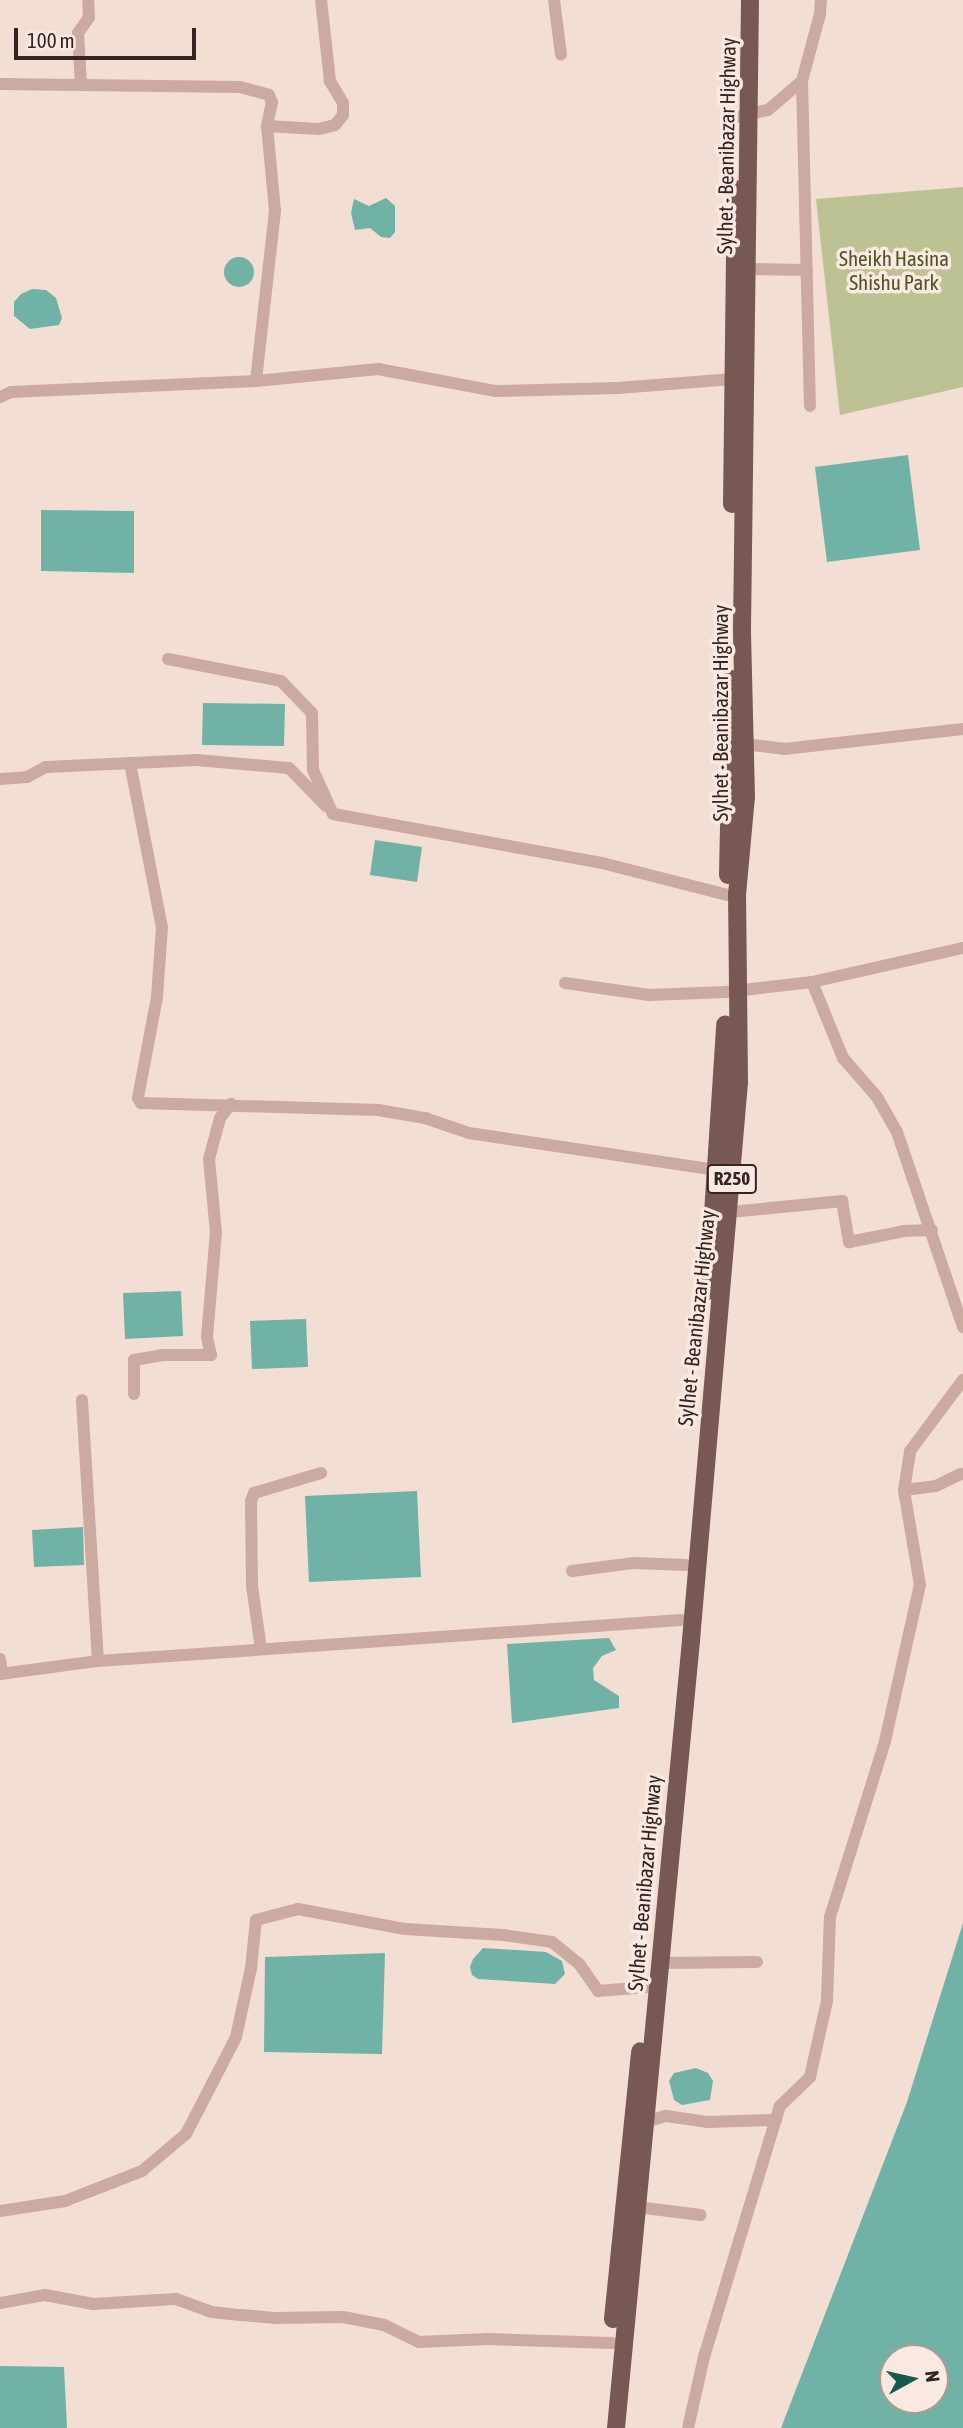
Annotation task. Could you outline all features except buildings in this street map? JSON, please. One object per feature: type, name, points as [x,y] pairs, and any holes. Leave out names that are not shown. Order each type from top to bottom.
[{"type":"main road","name":"Sylhet - Beanibazar Highway","points":[[606,2428],[615,2283],[647,1987],[686,1565],[746,797],[742,628],[747,269],[738,0]]},
{"type":"main road","name":"Sylhet - Beanibazar Highway","points":[[616,2428],[730,1212],[739,1082],[731,992],[728,895],[733,379],[750,0]]},
{"type":"street","points":[[81,84],[78,33],[89,17],[88,0]]},
{"type":"street","points":[[267,126],[319,129],[335,125],[343,114],[343,103],[330,81],[321,0]]},
{"type":"street","points":[[554,0],[561,55]]},
{"type":"street","points":[[810,406],[802,81],[820,14],[821,0]]},
{"type":"street","points":[[743,117],[768,110],[802,81]]},
{"type":"street","points":[[0,84],[240,87],[269,95],[272,102],[267,126],[275,211],[256,381]]},
{"type":"street","points":[[747,269],[807,270]]},
{"type":"street","points":[[0,397],[11,392],[256,381],[378,369],[496,391],[618,388],[733,379]]},
{"type":"street","points":[[168,659],[282,681],[312,713],[313,770],[333,814]]},
{"type":"street","points":[[745,744],[784,749],[963,729]]},
{"type":"street","points":[[0,779],[27,777],[46,767],[197,760],[289,768],[333,814],[602,863],[728,895]]},
{"type":"street","points":[[130,763],[162,927],[157,997],[138,1098],[147,1105],[231,1104],[377,1110],[425,1118],[469,1133],[717,1170]]},
{"type":"street","points":[[565,984],[649,995],[731,992],[812,982],[963,948]]},
{"type":"street","points":[[812,982],[843,1058],[877,1097],[897,1132],[963,1327]]},
{"type":"street","points":[[134,1394],[134,1360],[162,1355],[211,1355],[206,1336],[216,1233],[209,1160],[220,1118],[231,1104]]},
{"type":"street","points":[[716,1196],[730,1212],[842,1201],[849,1242],[904,1231],[932,1230]]},
{"type":"street","points":[[688,2428],[704,2357],[779,2106],[810,2077],[827,2001],[830,1917],[885,1741],[920,1585],[904,1490],[910,1451],[963,1380]]},
{"type":"street","points":[[82,1400],[98,1661]]},
{"type":"street","points":[[261,1648],[252,1586],[251,1501],[254,1493],[321,1473]]},
{"type":"street","points":[[904,1490],[936,1486],[961,1474]]},
{"type":"street","points":[[572,1571],[634,1563],[686,1565]]},
{"type":"street","points":[[0,1660],[1,1674],[98,1661],[261,1648],[681,1620]]},
{"type":"street","points":[[0,2211],[65,2202],[142,2171],[186,2134],[236,2037],[251,1968],[256,1920],[298,1909],[405,1929],[503,1935],[552,1942],[580,1965],[598,1991],[647,1987]]},
{"type":"street","points":[[659,1963],[757,1962]]},
{"type":"street","points":[[646,2122],[666,2116],[708,2122],[776,2120]]},
{"type":"street","points":[[637,2207],[700,2215]]},
{"type":"street","points":[[0,2303],[45,2295],[93,2304],[176,2300],[211,2312],[241,2315],[274,2318],[343,2316],[384,2325],[419,2342],[488,2339],[612,2343]]},
{"type":"green space","name":"Sheikh Hasina Shishu Park","points":[[963,187],[963,387],[840,415],[816,199]]},
{"type":"water","points":[[386,198],[395,206],[395,232],[390,238],[381,237],[370,228],[355,230],[351,213],[354,199],[369,206]]},
{"type":"water","points":[[239,257],[249,262],[254,272],[249,282],[239,287],[229,282],[224,272],[229,262]]},
{"type":"water","points":[[32,289],[46,290],[56,298],[62,318],[59,325],[30,329],[14,316],[14,302],[21,294]]},
{"type":"water","points":[[908,455],[920,550],[827,562],[815,467]]},
{"type":"water","points":[[41,510],[134,511],[134,573],[41,571]]},
{"type":"water","points":[[203,703],[285,704],[284,746],[202,745]]},
{"type":"water","points":[[375,840],[422,847],[417,882],[370,875]]},
{"type":"water","points":[[181,1291],[183,1336],[125,1339],[123,1293]]},
{"type":"water","points":[[306,1319],[308,1367],[252,1369],[250,1321]]},
{"type":"water","points":[[417,1491],[421,1577],[309,1582],[305,1496]]},
{"type":"water","points":[[83,1527],[84,1565],[34,1567],[32,1530]]},
{"type":"water","points":[[609,1638],[616,1650],[602,1656],[593,1668],[594,1680],[619,1696],[619,1708],[512,1723],[507,1644]]},
{"type":"water","points":[[963,1923],[963,2428],[781,2428],[907,2102]]},
{"type":"water","points":[[483,1948],[546,1952],[562,1961],[565,1974],[555,1984],[478,1979],[472,1975],[470,1967]]},
{"type":"water","points":[[385,1953],[382,2054],[264,2052],[265,1957]]},
{"type":"water","points":[[696,2068],[708,2073],[713,2081],[710,2100],[682,2105],[674,2100],[669,2081],[674,2073]]},
{"type":"water","points":[[0,2366],[64,2367],[67,2428],[0,2428]]}]
